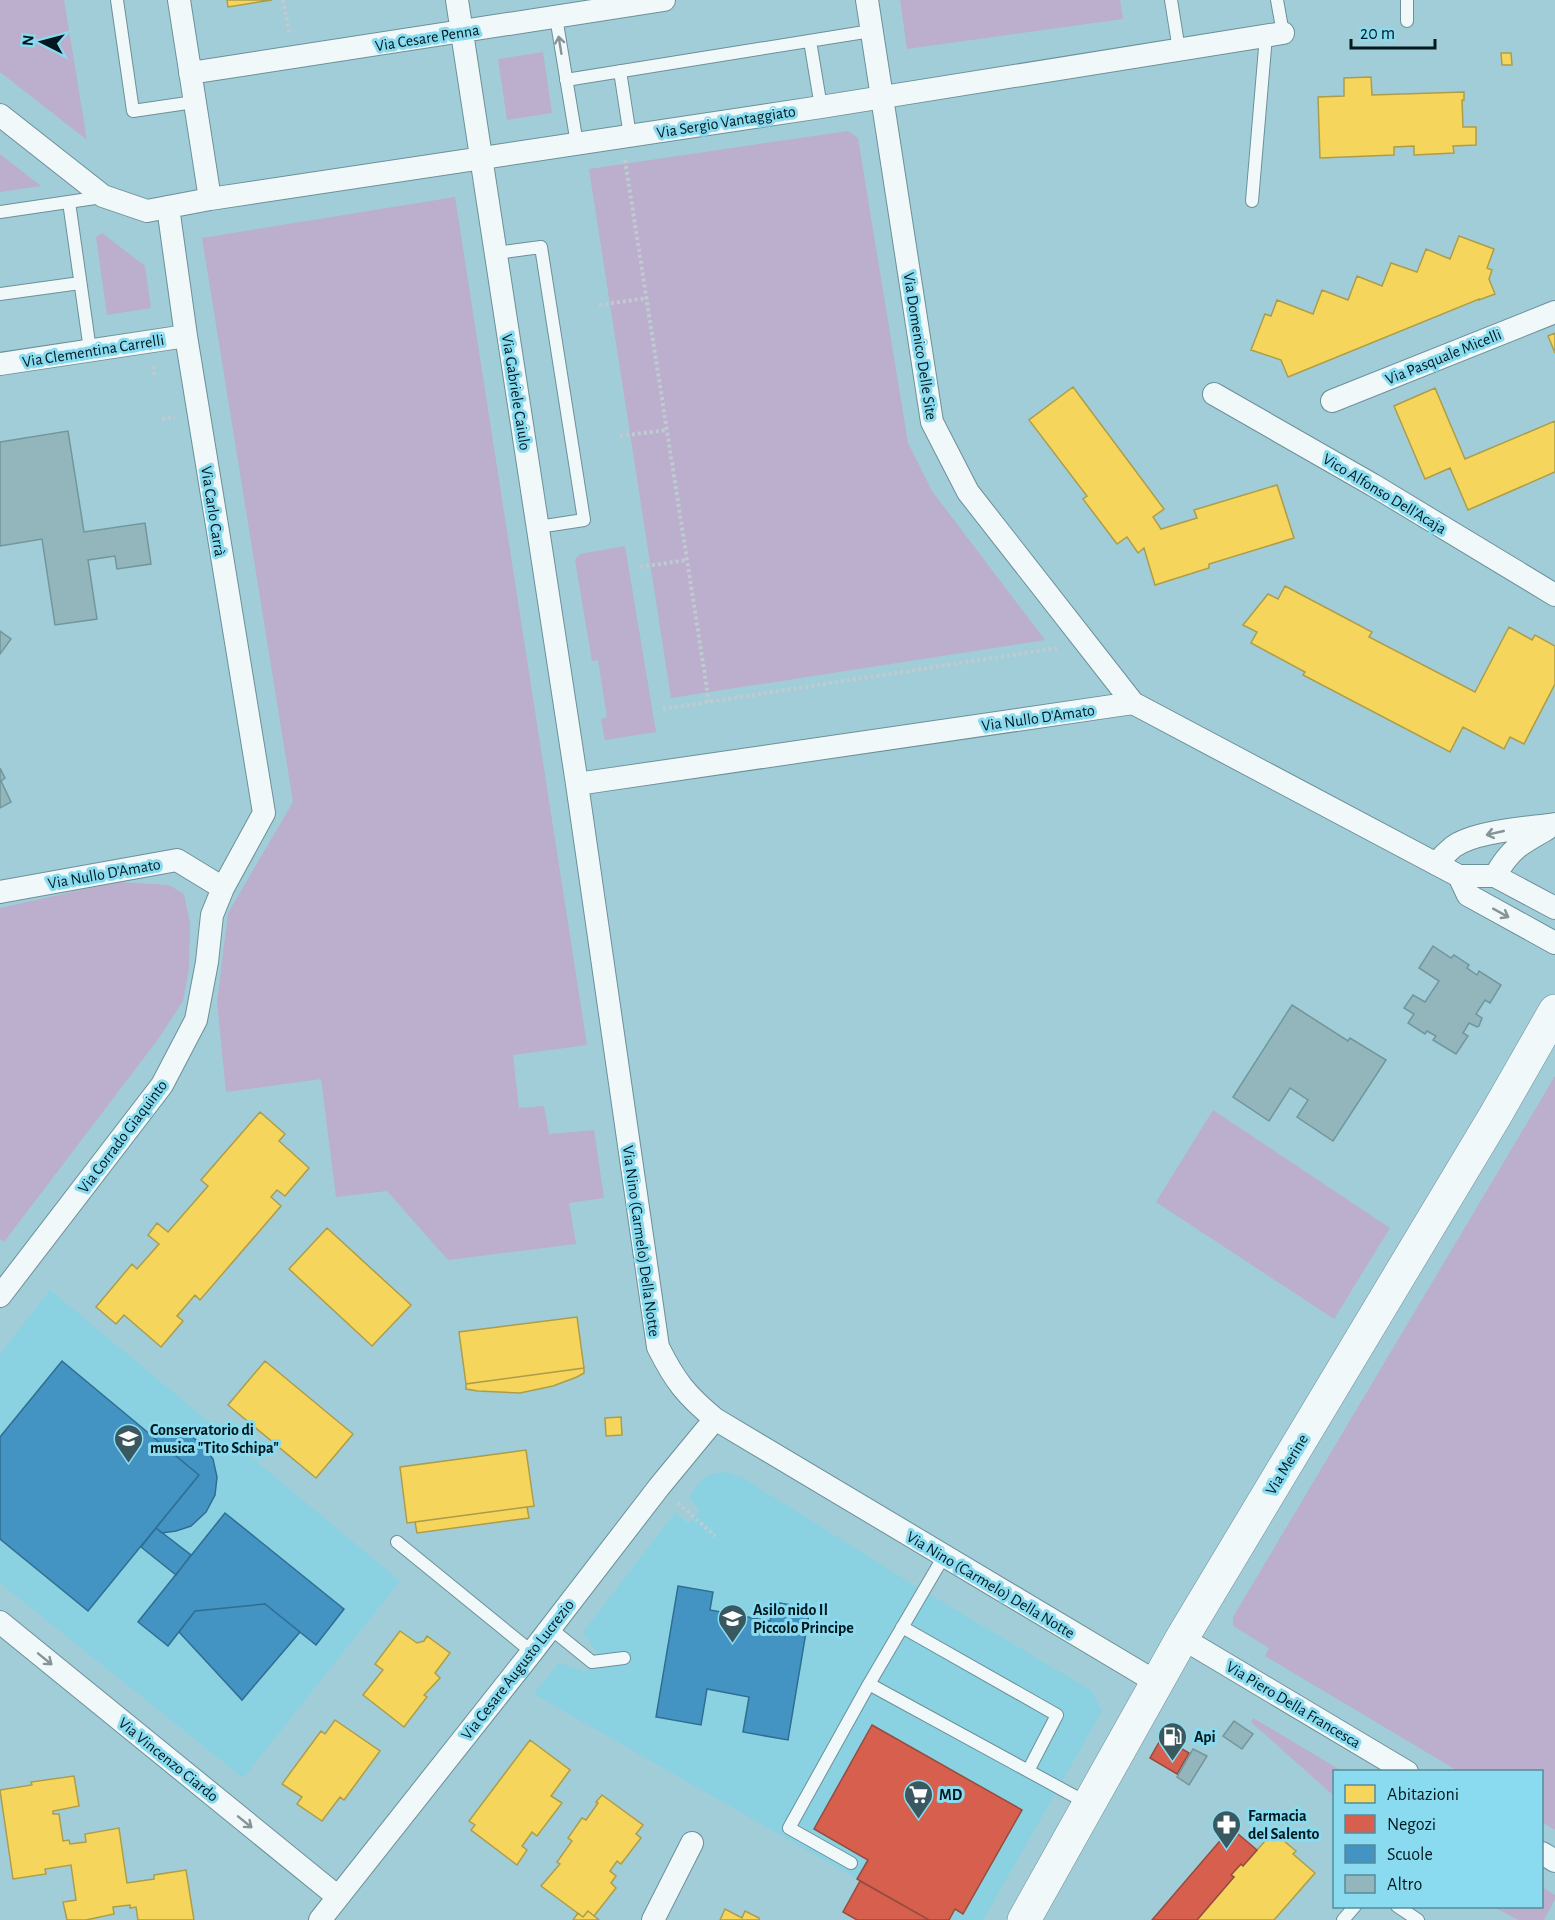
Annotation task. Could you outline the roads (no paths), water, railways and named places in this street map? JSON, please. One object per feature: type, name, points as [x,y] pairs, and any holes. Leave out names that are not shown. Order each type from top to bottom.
[{"type":"main road","name":"Via Merine","points":[[1024,1920],[1156,1682],[1489,1126],[1555,1011]]},
{"type":"street","points":[[179,0],[210,199]]},
{"type":"street","name":"Via Gabriele Caiulo","points":[[457,0],[577,784]]},
{"type":"street","name":"Via Cesare Penna","points":[[190,74],[664,0]]},
{"type":"street","name":"Via Domenico Delle Site","points":[[867,0],[932,422],[968,492],[1133,703]]},
{"type":"street","name":"Via Sergio Vantaggiato","points":[[0,115],[103,196],[147,211],[210,199],[821,107],[1275,34]]},
{"type":"street","name":"Via Carlo Carrà","points":[[168,207],[186,336],[264,813],[223,888]]},
{"type":"street","name":"Via Pasquale Micelli","points":[[1332,401],[1555,312]]},
{"type":"street","name":"Via Clementina Carrelli","points":[[0,364],[186,336]]},
{"type":"street","name":"Vico Alfonso Dell'Acaja","points":[[1214,394],[1374,485],[1555,595]]},
{"type":"street","points":[[1133,703],[1459,876],[1495,876],[1555,908]]},
{"type":"street","name":"Via Nullo D'Amato","points":[[577,784],[1133,703]]},
{"type":"street","name":"Via Nino (Carmelo) Della Notte","points":[[577,784],[657,1347],[672,1377],[692,1400],[715,1419],[1156,1682]]},
{"type":"street","points":[[1436,864],[1454,846],[1469,839],[1526,826],[1554,825]]},
{"type":"street","points":[[1495,876],[1506,858],[1519,844],[1554,825]]},
{"type":"street","name":"Via Nullo D'Amato","points":[[0,892],[177,860],[223,888]]},
{"type":"street","points":[[1459,876],[1468,895],[1555,943]]},
{"type":"street","name":"Via Corrado Giaquinto","points":[[0,1296],[162,1085],[196,1020],[207,962],[212,915],[223,888]]},
{"type":"street","name":"Via Cesare Augusto Lucrezio","points":[[320,1920],[659,1487],[715,1419]]},
{"type":"street","name":"Via Vincenzo Ciardo","points":[[0,1622],[338,1897]]},
{"type":"street","name":"Via Piero Della Francesca","points":[[1182,1638],[1404,1770]]},
{"type":"street","points":[[652,1920],[692,1843]]},
{"type":"lane","points":[[117,0],[134,111],[195,102]]},
{"type":"lane","points":[[1171,0],[1179,50]]},
{"type":"lane","points":[[1252,201],[1278,0]]},
{"type":"lane","points":[[1407,0],[1407,21]]},
{"type":"lane","points":[[556,17],[577,144]]},
{"type":"lane","points":[[566,80],[871,31]]},
{"type":"lane","points":[[810,41],[821,107]]},
{"type":"lane","points":[[620,71],[630,136]]},
{"type":"lane","points":[[0,212],[103,196]]},
{"type":"lane","points":[[69,202],[90,350]]},
{"type":"lane","points":[[496,254],[541,247],[584,520],[538,527]]},
{"type":"lane","points":[[0,294],[80,283]]},
{"type":"lane","points":[[397,1542],[532,1652]]},
{"type":"lane","points":[[851,1863],[789,1828],[944,1556]]},
{"type":"lane","points":[[902,1627],[1057,1715],[1028,1771]]},
{"type":"lane","points":[[550,1628],[592,1662],[624,1658]]},
{"type":"lane","points":[[869,1684],[1088,1804]]},
{"type":"lane","points":[[1343,1920],[1353,1908]]},
{"type":"lane","points":[[1399,1908],[1418,1920]]},
{"type":"place","name":"Conservatorio di musica \"Tito Schipa\"","points":[[129,1464]]},
{"type":"place","name":"Asilo nido Il Piccolo Principe","points":[[732,1644]]},
{"type":"place","name":"Api","points":[[1173,1762]]},
{"type":"place","name":"MD","points":[[918,1820]]},
{"type":"place","name":"Farmacia del Salento","points":[[1227,1850]]}]
